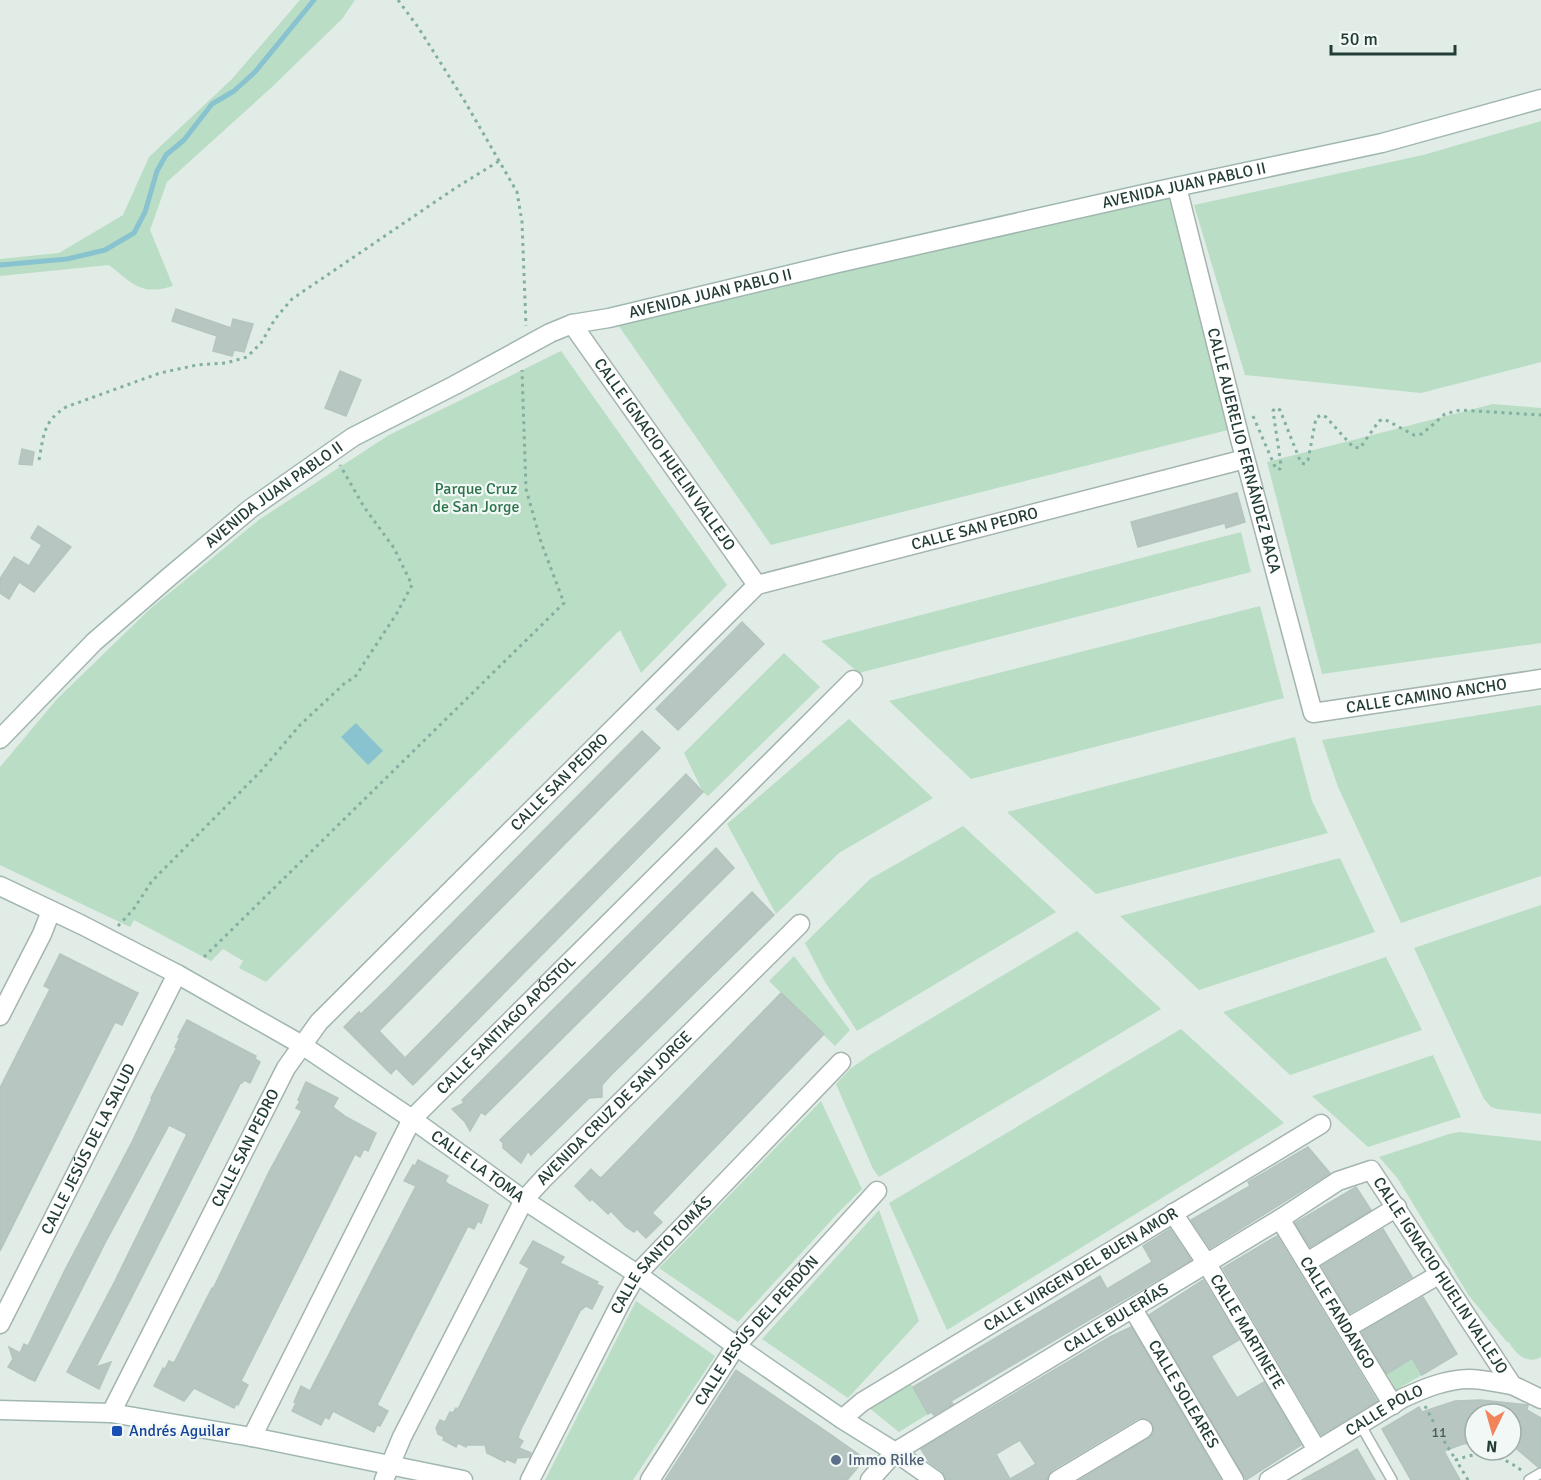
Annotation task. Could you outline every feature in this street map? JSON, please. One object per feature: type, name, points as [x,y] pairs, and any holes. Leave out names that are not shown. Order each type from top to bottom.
[{"type":"street","name":"AVENIDA JUAN PABLO II","points":[[0,739],[94,642],[250,509],[353,437],[550,333],[573,324],[609,318],[838,262],[1382,143],[1541,99]]},
{"type":"street","name":"CALLE AUERELIO FERNÁNDEZ BACA","points":[[1177,187],[1245,459],[1313,713]]},
{"type":"street","name":"CALLE IGNACIO HUELIN VALLEJO","points":[[573,324],[757,585]]},
{"type":"street","name":"CALLE SAN PEDRO","points":[[111,1413],[286,1068],[319,1022],[757,585],[1245,459]]},
{"type":"street","name":"CALLE CAMINO ANCHO","points":[[1313,713],[1541,679]]},
{"type":"street","name":"CALLE SANTIAGO APÓSTOL","points":[[252,1437],[412,1119],[853,680]]},
{"type":"street","name":"CALLE LA TOMA","points":[[0,886],[177,974],[302,1045],[412,1119],[524,1200],[638,1274],[736,1346],[842,1419],[935,1480]]},
{"type":"street","points":[[0,1016],[42,934],[51,911]]},
{"type":"street","name":"AVENIDA CRUZ DE SAN JORGE","points":[[387,1472],[402,1437],[524,1200],[800,924]]},
{"type":"street","name":"CALLE JESÚS DE LA SALUD","points":[[0,1324],[177,974]]},
{"type":"street","name":"CALLE SANTO TOMÁS","points":[[530,1480],[622,1300],[638,1274],[841,1062]]},
{"type":"street","name":"CALLE VIRGEN DEL BUEN AMOR","points":[[842,1419],[862,1402],[1321,1124]]},
{"type":"street","name":"CALLE IGNACIO HUELIN VALLEJO","points":[[1371,1170],[1512,1385],[1541,1400]]},
{"type":"street","name":"CALLE BULERÍAS","points":[[870,1480],[895,1452],[1207,1264],[1338,1181],[1371,1170]]},
{"type":"street","name":"CALLE JESÚS DEL PERDÓN","points":[[650,1480],[736,1346],[877,1191]]},
{"type":"street","points":[[1307,1262],[1397,1207]]},
{"type":"street","name":"CALLE MARTINETE","points":[[1173,1212],[1207,1264],[1317,1450]]},
{"type":"street","name":"CALLE FANDANGO","points":[[1280,1219],[1393,1405]]},
{"type":"street","points":[[1347,1328],[1440,1274]]},
{"type":"street","name":"CALLE SOLEARES","points":[[1133,1309],[1234,1480]]},
{"type":"street","name":"CALLE POLO","points":[[1269,1480],[1360,1424],[1418,1392],[1442,1383],[1468,1379],[1512,1385]]},
{"type":"street","points":[[0,1410],[111,1413],[252,1437],[387,1472],[463,1480]]},
{"type":"street","points":[[1058,1480],[1143,1429]]},
{"type":"lane","points":[[1360,1424],[1392,1480]]},
{"type":"lane","points":[[1530,1480],[1541,1473]]},
{"type":"path","points":[[398,0],[418,27],[517,192],[522,222],[526,346]]},
{"type":"path","points":[[39,460],[45,430],[52,416],[66,407],[160,373],[197,365],[226,363],[247,357],[261,343],[292,298],[444,195],[500,161]]},
{"type":"path","points":[[204,957],[564,603],[541,542],[526,489],[522,370]]},
{"type":"path","points":[[1235,417],[1252,414],[1276,469],[1280,469],[1273,411],[1275,408],[1280,410],[1301,463],[1305,464],[1308,460],[1316,418],[1321,415],[1326,417],[1353,447],[1360,448],[1379,421],[1384,419],[1414,435],[1422,434],[1445,414],[1460,410],[1541,415]]},
{"type":"path","points":[[107,938],[133,910],[152,881],[261,771],[300,725],[345,683],[356,677],[397,614],[412,585],[394,548],[364,507],[332,452]]},
{"type":"path","points":[[1444,1441],[1468,1480]]},
{"type":"path","points":[[1456,1460],[1472,1454],[1484,1453],[1512,1464],[1530,1480]]},
{"type":"green space","points":[[300,0],[355,0],[342,19],[272,87],[167,182],[150,230],[173,286],[153,290],[145,289],[131,283],[109,265],[0,276],[0,259],[59,253],[123,215],[149,157],[232,79]]},
{"type":"green space","points":[[1541,121],[1541,362],[1421,393],[1245,375],[1194,205],[1423,155]]},
{"type":"green space","points":[[1168,193],[1228,430],[771,545],[616,322]]},
{"type":"green space","name":"Parque Cruz de San Jorge","points":[[561,351],[727,585],[641,673],[620,630],[266,982],[239,968],[243,961],[223,949],[211,961],[134,920],[130,927],[0,865],[0,767],[57,699],[151,608],[260,519],[389,435]]},
{"type":"green space","points":[[1493,404],[1541,408],[1541,643],[1322,674],[1267,462]]},
{"type":"green space","points":[[1241,532],[1251,572],[859,673],[821,641]]},
{"type":"green space","points":[[1260,606],[1284,698],[971,779],[889,701]]},
{"type":"green space","points":[[784,653],[820,687],[708,796],[703,792],[684,753]]},
{"type":"green space","points":[[1541,705],[1541,876],[1401,923],[1338,787],[1322,740]]},
{"type":"green space","points":[[849,719],[933,798],[839,853],[776,914],[727,824]]},
{"type":"green space","points":[[1295,737],[1312,801],[1328,833],[1096,894],[1007,812]]},
{"type":"green space","points":[[963,826],[1056,912],[857,1031],[825,982],[805,943],[870,879]]},
{"type":"green space","points":[[1340,858],[1375,932],[1199,990],[1120,916]]},
{"type":"green space","points":[[1541,905],[1541,1114],[1497,1109],[1491,1107],[1484,1099],[1414,948]]},
{"type":"green space","points":[[1077,931],[1161,1009],[879,1177],[873,1169],[836,1084],[850,1069],[870,1055]]},
{"type":"green space","points":[[794,956],[850,1030],[835,1046],[769,981]]},
{"type":"green space","points":[[1386,957],[1422,1030],[1290,1075],[1223,1012]]},
{"type":"green space","points":[[1181,1029],[1284,1123],[947,1330],[889,1203]]},
{"type":"green space","points":[[1433,1055],[1461,1117],[1368,1147],[1312,1096]]},
{"type":"green space","points":[[821,1101],[862,1189],[738,1322],[659,1268]]},
{"type":"green space","points":[[1459,1132],[1541,1141],[1541,1357],[1536,1359],[1527,1359],[1518,1354],[1469,1296],[1398,1179],[1379,1157]]},
{"type":"green space","points":[[879,1210],[919,1321],[848,1398],[762,1339]]},
{"type":"green space","points":[[636,1301],[715,1356],[633,1480],[545,1480]]},
{"type":"green space","points":[[1412,1358],[1422,1375],[1396,1390],[1387,1374]]},
{"type":"green space","points":[[909,1381],[928,1414],[899,1432],[868,1407]]},
{"type":"water","points":[[356,723],[383,751],[368,765],[341,737]]},
{"type":"building","points":[[176,309],[231,328],[233,319],[253,324],[244,352],[234,350],[232,356],[213,351],[217,336],[172,321]]},
{"type":"building","points":[[340,371],[361,380],[346,416],[325,408]]},
{"type":"building","points":[[22,449],[34,452],[32,465],[19,464]]},
{"type":"building","points":[[1237,493],[1245,522],[1226,528],[1225,523],[1138,547],[1131,522]]},
{"type":"building","points":[[38,526],[71,547],[34,592],[19,582],[9,599],[0,593],[0,579],[14,557],[29,566],[42,545],[31,538]]},
{"type":"building","points":[[742,622],[764,644],[678,730],[656,709]]},
{"type":"building","points":[[642,731],[660,748],[379,1031],[405,1058],[686,774],[703,792],[413,1085],[396,1068],[391,1074],[344,1027],[387,989]]},
{"type":"building","points":[[716,848],[734,868],[485,1115],[481,1112],[470,1131],[465,1122],[452,1109],[464,1103],[462,1100]]},
{"type":"building","points":[[752,892],[774,915],[611,1075],[602,1085],[602,1097],[589,1098],[531,1155],[528,1151],[521,1163],[503,1148],[500,1140]]},
{"type":"building","points":[[60,954],[138,993],[122,1025],[115,1022],[0,1251],[0,1088],[50,989],[44,986]]},
{"type":"building","points":[[781,993],[824,1034],[652,1213],[662,1222],[646,1238],[637,1229],[634,1232],[626,1227],[611,1211],[608,1214],[592,1199],[590,1201],[575,1186],[591,1169],[600,1178],[603,1176]]},
{"type":"building","points":[[187,1020],[256,1056],[255,1059],[260,1062],[250,1083],[244,1080],[241,1082],[96,1367],[111,1362],[99,1389],[67,1372],[115,1281],[187,1134],[169,1125],[105,1243],[35,1381],[30,1379],[8,1367],[13,1359],[9,1347],[20,1353],[24,1344],[28,1346],[133,1140],[177,1047],[175,1047],[180,1037],[178,1037]]},
{"type":"building","points":[[306,1082],[338,1098],[333,1107],[346,1117],[376,1133],[368,1151],[364,1149],[360,1157],[355,1154],[241,1381],[248,1385],[238,1405],[236,1404],[234,1408],[194,1388],[184,1401],[154,1386],[169,1361],[174,1363],[302,1111],[296,1108]]},
{"type":"building","points":[[1308,1147],[1330,1173],[1210,1248],[1191,1220],[1250,1186],[1248,1182]]},
{"type":"building","points":[[418,1160],[448,1176],[445,1181],[448,1184],[488,1205],[481,1223],[478,1221],[474,1229],[468,1226],[377,1405],[388,1411],[380,1426],[377,1425],[374,1432],[333,1411],[329,1419],[325,1417],[321,1425],[292,1411],[296,1403],[294,1402],[301,1386],[310,1391],[416,1186],[404,1181]]},
{"type":"building","points":[[1356,1187],[1371,1210],[1310,1247],[1295,1223]]},
{"type":"building","points":[[1170,1229],[1191,1260],[951,1401],[953,1404],[934,1415],[931,1412],[928,1414],[913,1387],[1100,1276],[1107,1289],[1152,1262],[1143,1246]]},
{"type":"building","points":[[1383,1229],[1412,1277],[1350,1313],[1322,1266]]},
{"type":"building","points":[[1277,1236],[1377,1401],[1321,1435],[1223,1268]]},
{"type":"building","points":[[533,1241],[564,1257],[560,1263],[598,1282],[596,1284],[603,1287],[592,1309],[586,1306],[580,1311],[520,1431],[518,1438],[523,1441],[519,1448],[531,1453],[529,1457],[517,1458],[515,1463],[506,1459],[505,1462],[487,1453],[485,1445],[467,1445],[466,1447],[458,1443],[456,1447],[443,1440],[444,1437],[438,1434],[436,1428],[440,1420],[445,1422],[450,1412],[453,1413],[456,1408],[458,1409],[529,1268],[520,1263]]},
{"type":"building","points":[[1203,1280],[1239,1340],[1211,1356],[1237,1398],[1264,1382],[1301,1445],[1246,1480],[1149,1315]]},
{"type":"building","points":[[1423,1297],[1457,1354],[1422,1375],[1412,1358],[1387,1374],[1362,1332]]},
{"type":"building","points":[[1131,1327],[1221,1480],[1080,1480],[1149,1438],[1153,1434],[1153,1424],[1143,1418],[1137,1419],[1052,1470],[1047,1480],[946,1480],[942,1471],[929,1462],[921,1449],[1110,1337]],"holes":[[[1020,1440],[1036,1464],[1010,1479],[996,1454]]]},
{"type":"building","points":[[736,1370],[865,1459],[847,1480],[665,1480]]},
{"type":"building","points":[[1455,1401],[1500,1402],[1463,1402],[1463,1444],[1444,1451],[1460,1480],[1411,1480],[1382,1429],[1419,1407],[1422,1412]]},
{"type":"building","points":[[1523,1404],[1528,1405],[1527,1410],[1541,1418],[1541,1466],[1538,1467],[1523,1454]]},
{"type":"building","points":[[1357,1449],[1375,1480],[1302,1480],[1333,1463]]},
{"type":"waterway","points":[[0,265],[67,259],[105,250],[134,233],[145,212],[157,171],[166,155],[184,140],[212,104],[234,91],[255,72],[314,0]]},
{"type":"place","name":"Andrés Aguilar","points":[[117,1431]]},
{"type":"place","name":"Immo Rilke","points":[[836,1460]]}]
